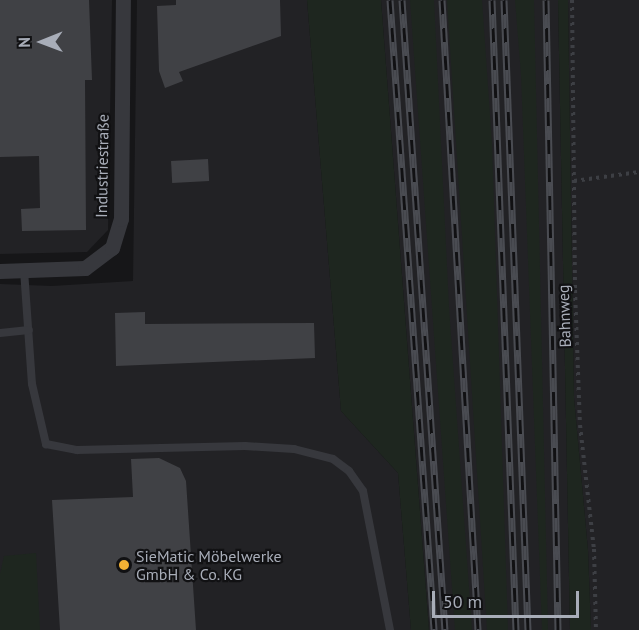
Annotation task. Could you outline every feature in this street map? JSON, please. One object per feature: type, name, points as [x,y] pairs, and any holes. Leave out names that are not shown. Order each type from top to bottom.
[{"type":"street","name":"Industriestraße","points":[[0,271],[85,268],[112,248],[121,219],[123,0]]},
{"type":"lane","points":[[24,270],[32,384],[46,444],[77,450],[245,446],[294,450],[333,459],[349,471],[363,491],[390,630]]},
{"type":"lane","points":[[0,333],[29,330]]},
{"type":"path","name":"Bahnweg","points":[[572,0],[580,425],[594,549],[596,630]]},
{"type":"path","points":[[574,181],[639,172]]},
{"type":"shaded area","points":[[0,0],[112,0],[108,230],[87,252],[0,254]]},
{"type":"shaded area","points":[[137,0],[307,0],[341,411],[398,473],[411,630],[0,630],[0,284],[52,286],[133,281]]},
{"type":"shaded area","points":[[307,0],[381,0],[429,630],[411,630],[398,473],[341,411]]},
{"type":"shaded area","points":[[381,0],[558,0],[570,630],[429,630]]},
{"type":"shaded area","points":[[410,0],[434,0],[449,307],[472,630],[455,630]]},
{"type":"shaded area","points":[[447,0],[482,0],[492,144],[508,630],[487,630]]},
{"type":"shaded area","points":[[515,0],[534,0],[548,630],[542,630],[521,75]]},
{"type":"shaded area","points":[[558,0],[568,0],[574,398],[588,550],[591,630],[570,630]]},
{"type":"shaded area","points":[[568,0],[639,0],[639,630],[591,630],[588,550],[574,398]]},
{"type":"shaded area","points":[[36,553],[40,630],[0,630],[0,574],[4,556]]},
{"type":"building","points":[[0,0],[89,0],[92,80],[85,80],[86,230],[22,231],[21,209],[40,208],[39,156],[0,157]]},
{"type":"building","points":[[176,0],[280,0],[281,36],[179,72],[183,81],[165,88],[159,71],[157,6],[176,5]]},
{"type":"building","points":[[208,159],[209,181],[172,183],[171,161]]},
{"type":"building","points":[[145,312],[145,324],[314,323],[315,358],[116,366],[115,313]]},
{"type":"building","name":"SieMatic Möbelwerke GmbH & Co. KG","points":[[159,458],[180,468],[186,481],[196,630],[60,630],[52,500],[133,497],[131,459]]},
{"type":"railway","points":[[390,0],[434,630]]},
{"type":"railway","points":[[402,0],[445,630]]},
{"type":"railway","points":[[442,0],[478,630]]},
{"type":"railway","points":[[492,0],[516,630]]},
{"type":"railway","points":[[504,0],[528,630]]},
{"type":"railway","points":[[546,0],[558,630]]},
{"type":"place","name":"SieMatic Möbelwerke GmbH & Co. KG","points":[[124,565]]}]
